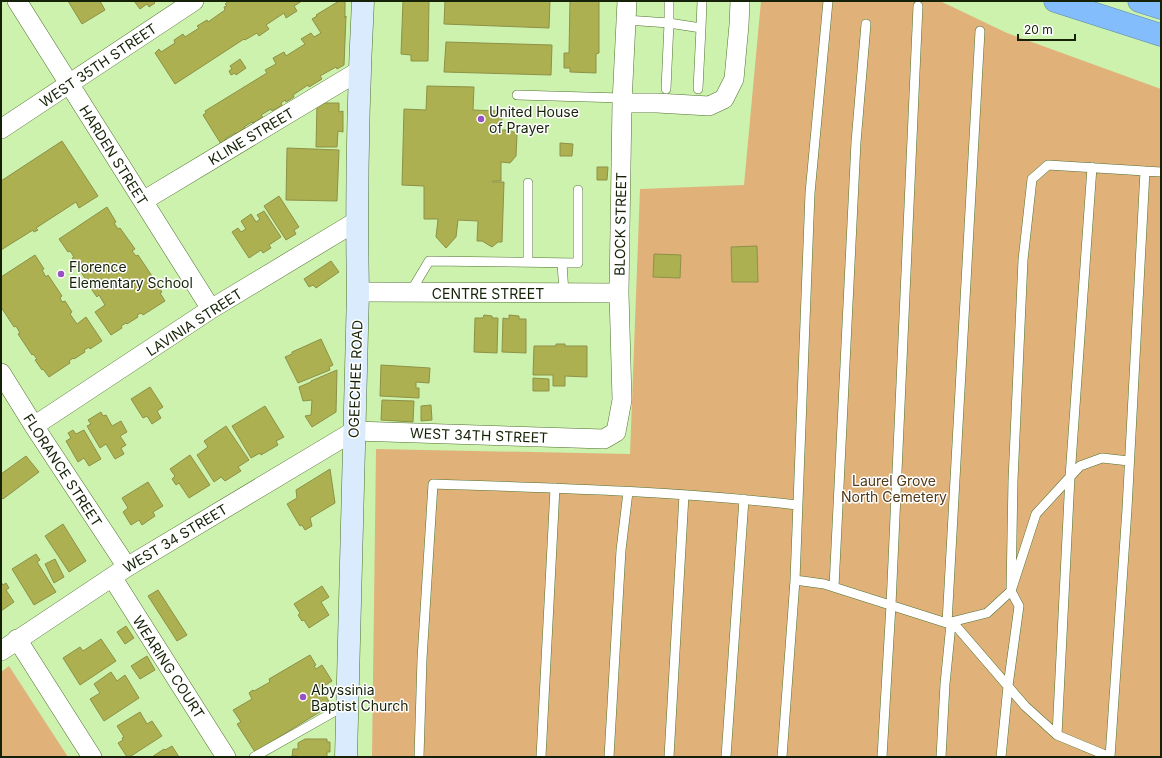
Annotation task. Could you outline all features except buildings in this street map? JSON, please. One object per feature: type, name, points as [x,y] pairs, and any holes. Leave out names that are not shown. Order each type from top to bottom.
[{"type":"highway","points":[[1055,1],[1161,35]]},
{"type":"highway","points":[[1139,1],[1161,8]]},
{"type":"street","name":"HARDEN STREET","points":[[17,1],[211,309]]},
{"type":"street","name":"WEST 35TH STREET","points":[[1,129],[194,1]]},
{"type":"street","name":"OGEECHEE ROAD","points":[[346,757],[358,292],[356,221],[359,71],[363,1]]},
{"type":"street","name":"BLOCK STREET","points":[[604,439],[616,432],[622,400],[619,293],[622,101],[627,1]]},
{"type":"street","points":[[622,101],[709,106],[724,99],[734,79],[740,1]]},
{"type":"street","name":"KLINE STREET","points":[[143,201],[359,71]]},
{"type":"street","name":"LAVINIA STREET","points":[[34,426],[211,309],[356,221]]},
{"type":"street","name":"CENTRE STREET","points":[[358,292],[619,293]]},
{"type":"street","name":"FLORANCE STREET","points":[[1,373],[34,426],[119,572]]},
{"type":"street","name":"WEST 34TH STREET","points":[[354,431],[604,439]]},
{"type":"street","name":"WEST 34 STREET","points":[[1,650],[119,572],[354,431]]},
{"type":"street","name":"WEARING COURT","points":[[119,572],[226,757]]},
{"type":"street","points":[[18,639],[92,757]]},
{"type":"lane","points":[[666,89],[669,1]]},
{"type":"lane","points":[[698,89],[702,1]]},
{"type":"lane","points":[[782,757],[795,580],[810,193],[828,1]]},
{"type":"lane","points":[[882,757],[891,605],[918,6]]},
{"type":"lane","points":[[626,20],[669,23],[701,28]]},
{"type":"lane","points":[[834,587],[856,142],[866,24]]},
{"type":"lane","points":[[941,757],[980,31]]},
{"type":"lane","points":[[517,95],[622,101]]},
{"type":"lane","points":[[1001,757],[1008,686],[1019,606],[1010,591],[1013,480],[1023,260],[1032,179],[1048,165],[1161,172]]},
{"type":"lane","points":[[1057,735],[1070,477],[1092,167]]},
{"type":"lane","points":[[795,580],[824,584],[956,626],[1025,706],[1057,735],[1110,757],[1129,461],[1144,170]]},
{"type":"lane","points":[[528,183],[528,262]]},
{"type":"lane","points":[[410,293],[429,261],[578,263],[578,190]]},
{"type":"lane","points":[[562,263],[564,293]]},
{"type":"lane","points":[[949,623],[987,613],[1010,591],[1036,514],[1080,466],[1102,458],[1129,461]]},
{"type":"lane","points":[[419,757],[422,659],[433,484],[684,494],[797,505]]},
{"type":"lane","points":[[541,757],[555,488]]},
{"type":"lane","points":[[610,757],[621,550],[628,492]]},
{"type":"lane","points":[[669,757],[684,494]]},
{"type":"lane","points":[[726,757],[744,499]]},
{"type":"lane","points":[[254,757],[348,704]]},
{"type":"green space","name":"Laurel Grove North Cemetery","points":[[761,1],[940,1],[1007,33],[1161,89],[1161,757],[372,757],[376,449],[630,454],[640,189],[744,185]]},
{"type":"green space","points":[[9,666],[68,757],[1,757],[1,672]]},
{"type":"place","name":"United House of Prayer","points":[[481,119]]},
{"type":"place","name":"Florence Elementary School","points":[[61,274]]},
{"type":"place","name":"Abyssinia Baptist Church","points":[[303,697]]}]
